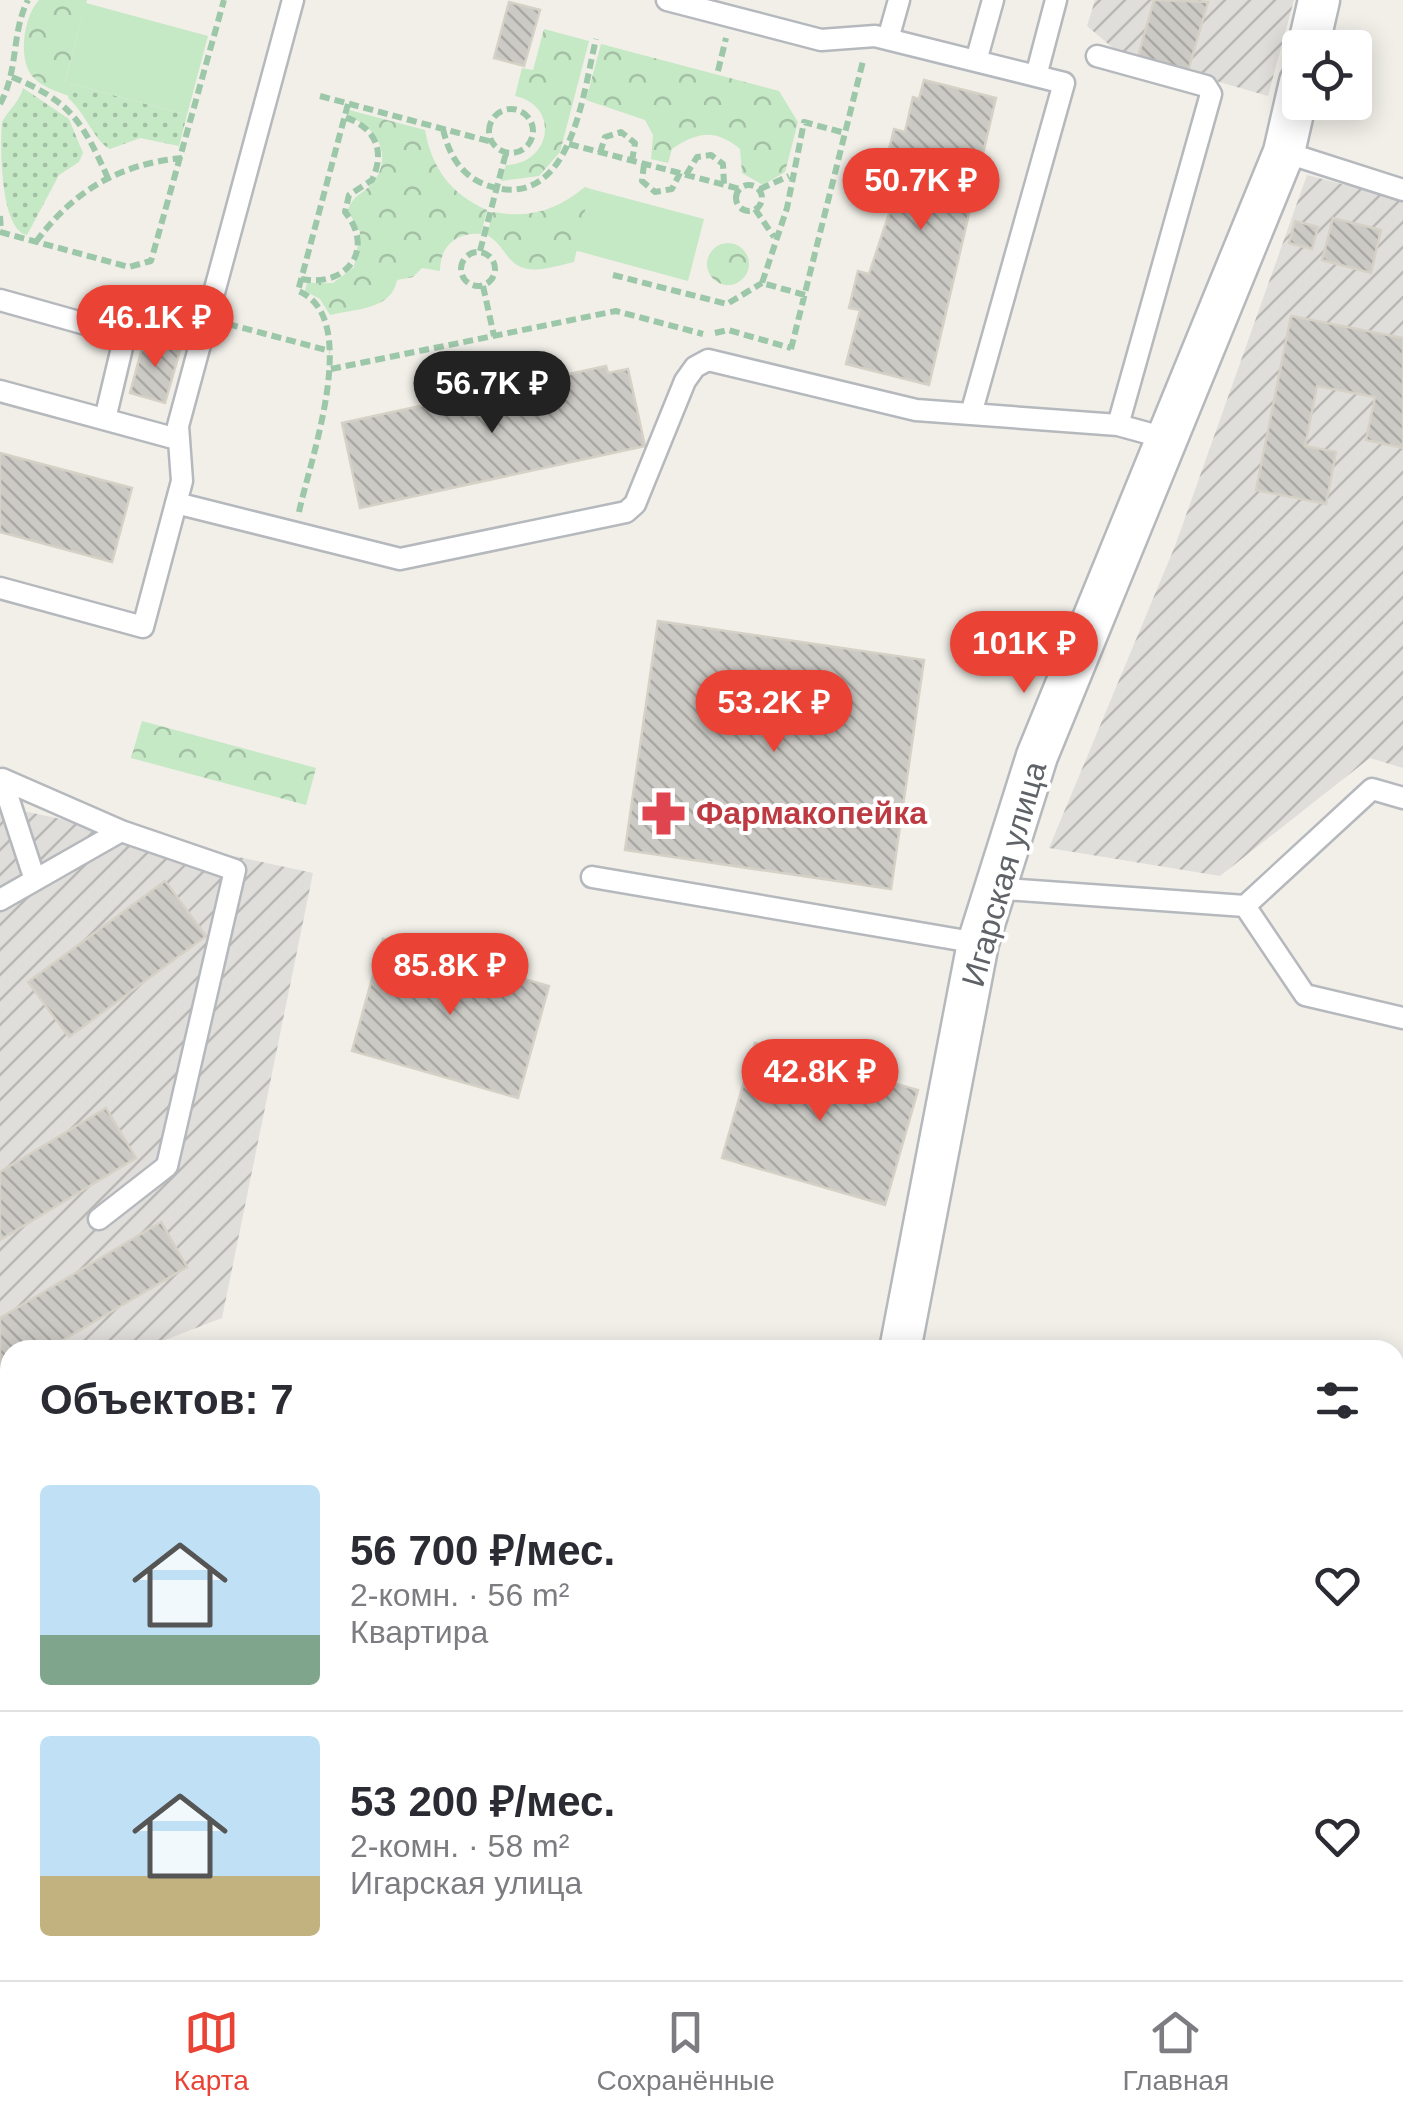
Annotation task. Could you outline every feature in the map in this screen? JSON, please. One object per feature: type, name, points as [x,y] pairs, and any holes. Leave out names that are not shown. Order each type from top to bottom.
[{"type":"street","points":[[1312,30],[1319,0]]},
{"type":"street","name":"Игарская улица","points":[[902,1340],[992,888],[1036,756],[1169,440],[1284,152],[1291,120]]},
{"type":"lane","points":[[0,588],[143,627],[183,472],[176,439],[293,0]]},
{"type":"lane","points":[[667,0],[821,40],[865,35],[888,39],[1064,83],[971,414]]},
{"type":"lane","points":[[888,39],[899,0]]},
{"type":"lane","points":[[976,61],[992,0]]},
{"type":"lane","points":[[1036,76],[1056,0]]},
{"type":"lane","points":[[1097,56],[1206,86],[1210,94],[1118,425]]},
{"type":"lane","points":[[1284,152],[1403,190]]},
{"type":"lane","points":[[0,300],[126,335],[105,420]]},
{"type":"lane","points":[[176,503],[400,559],[626,512],[635,504],[684,382],[695,367],[720,360],[916,410],[1118,425],[1169,440]]},
{"type":"lane","points":[[0,391],[176,439]]},
{"type":"lane","points":[[1,778],[121,831],[235,870],[166,1166],[99,1219]]},
{"type":"lane","points":[[1,778],[34,880]]},
{"type":"lane","points":[[992,888],[1245,906],[1372,789],[1403,798]]},
{"type":"lane","points":[[0,900],[121,831]]},
{"type":"lane","points":[[592,877],[978,943]]},
{"type":"lane","points":[[1245,906],[1305,995],[1403,1018]]},
{"type":"path","points":[[0,104],[12,78],[20,17],[28,0]]},
{"type":"path","points":[[0,216],[0,232],[129,267],[151,262],[224,0]]},
{"type":"path","points":[[443,129],[454,161],[480,183],[497,188],[530,185],[545,177],[569,144],[596,39]]},
{"type":"path","points":[[784,376],[864,59]]},
{"type":"path","points":[[12,78],[52,95],[72,110],[107,176]]},
{"type":"path","points":[[320,96],[492,142],[506,153],[516,153],[532,140],[532,121],[516,108],[497,113],[489,130],[492,142]]},
{"type":"path","points":[[294,533],[331,369],[328,321],[322,307],[298,291],[348,104]]},
{"type":"path","points":[[301,279],[332,280],[352,266],[357,255],[358,232],[345,212],[349,195],[372,180],[380,154],[370,131],[345,117]]},
{"type":"path","points":[[613,275],[727,304],[762,283],[774,236],[787,208],[790,175],[804,122],[845,133]]},
{"type":"path","points":[[600,153],[605,137],[621,132],[635,143],[632,161]]},
{"type":"path","points":[[569,144],[740,189],[752,184],[763,197],[755,209],[745,211],[738,206],[740,189]]},
{"type":"path","points":[[480,252],[506,153]]},
{"type":"path","points":[[644,164],[642,180],[654,192],[672,189],[697,157],[711,155],[723,164],[724,185]]},
{"type":"path","points":[[36,242],[67,204],[107,176],[131,166],[182,158]]},
{"type":"path","points":[[760,189],[790,175]]},
{"type":"path","points":[[755,209],[774,236]]},
{"type":"path","points":[[480,252],[491,256],[495,274],[482,286],[473,286],[461,273],[466,256],[480,252]]},
{"type":"path","points":[[762,283],[805,294]]},
{"type":"path","points":[[482,286],[494,336]]},
{"type":"path","points":[[331,369],[616,311],[708,335],[728,330],[791,348]]},
{"type":"path","points":[[262,333],[330,351]]},
{"type":"shaded area","points":[[1095,0],[1294,0],[1286,30],[1282,30],[1268,96],[1119,53],[1087,26]]},
{"type":"shaded area","points":[[1307,175],[1403,200],[1403,768],[1370,758],[1220,876],[1049,848],[1175,546]]},
{"type":"shaded area","points":[[0,806],[313,873],[222,1318],[165,1340],[0,1340]]},
{"type":"green space","points":[[39,0],[87,0],[65,81],[72,84],[69,96],[33,77],[25,60],[29,16]]},
{"type":"green space","points":[[86,3],[208,36],[187,115],[65,82]]},
{"type":"green space","points":[[544,29],[589,41],[560,152],[539,176],[501,181],[506,165],[533,155],[545,134],[539,111],[515,96],[522,68],[533,70]]},
{"type":"green space","points":[[601,44],[779,91],[798,122],[785,172],[763,185],[742,173],[740,149],[714,135],[681,143],[672,149],[668,163],[651,159],[653,135],[645,120],[586,100]]},
{"type":"green space","points":[[72,84],[187,115],[179,146],[140,138],[110,149],[68,98]]},
{"type":"green space","points":[[23,88],[69,119],[83,153],[79,162],[59,175],[27,235],[18,230],[11,218],[1,148],[2,122]]},
{"type":"green space","points":[[349,110],[425,130],[445,179],[487,210],[481,234],[464,235],[451,242],[443,254],[440,271],[422,268],[413,277],[397,280],[394,290],[380,303],[330,315],[320,299],[305,291],[307,283],[333,283],[354,267],[360,232],[348,211],[374,181],[382,161],[382,151],[373,133],[347,116]]},
{"type":"green space","points":[[585,187],[591,189],[574,262],[524,268],[487,235],[493,212],[542,211]]},
{"type":"green space","points":[[591,189],[704,219],[688,281],[574,250]]},
{"type":"green space","points":[[728,243],[743,249],[749,264],[743,279],[728,285],[713,279],[707,264],[713,249]]},
{"type":"green space","points":[[142,721],[316,768],[306,805],[131,758]]},
{"type":"building","points":[[1154,0],[1208,2],[1188,71],[1138,57]]},
{"type":"building","points":[[509,2],[540,10],[524,66],[494,58]]},
{"type":"building","points":[[924,80],[996,98],[929,385],[846,364],[860,310],[849,308],[858,271],[869,274],[892,205],[886,204],[895,169],[885,166],[894,129],[905,132],[913,97],[919,99]]},
{"type":"building","points":[[1333,218],[1381,230],[1371,273],[1322,260]]},
{"type":"building","points":[[1295,221],[1318,227],[1312,249],[1289,243]]},
{"type":"building","points":[[1291,316],[1403,338],[1403,448],[1366,440],[1375,397],[1317,386],[1305,446],[1336,452],[1326,504],[1256,490]]},
{"type":"building","points":[[145,337],[181,347],[165,403],[130,393]]},
{"type":"building","points":[[606,366],[608,373],[628,369],[645,446],[360,508],[342,423],[466,396],[467,403],[506,395],[505,388]]},
{"type":"building","points":[[0,453],[132,488],[112,562],[0,532]]},
{"type":"building","points":[[658,621],[924,660],[891,889],[625,850]]},
{"type":"building","points":[[165,881],[206,936],[69,1037],[28,982]]},
{"type":"building","points":[[383,939],[549,986],[518,1098],[352,1051]]},
{"type":"building","points":[[755,1043],[918,1090],[885,1205],[722,1158]]},
{"type":"building","points":[[106,1108],[136,1158],[0,1240],[0,1172]]},
{"type":"building","points":[[161,1222],[187,1267],[63,1340],[0,1340],[0,1318]]},
{"type":"place","name":"Фармакопейка","points":[[663,813]]}]
